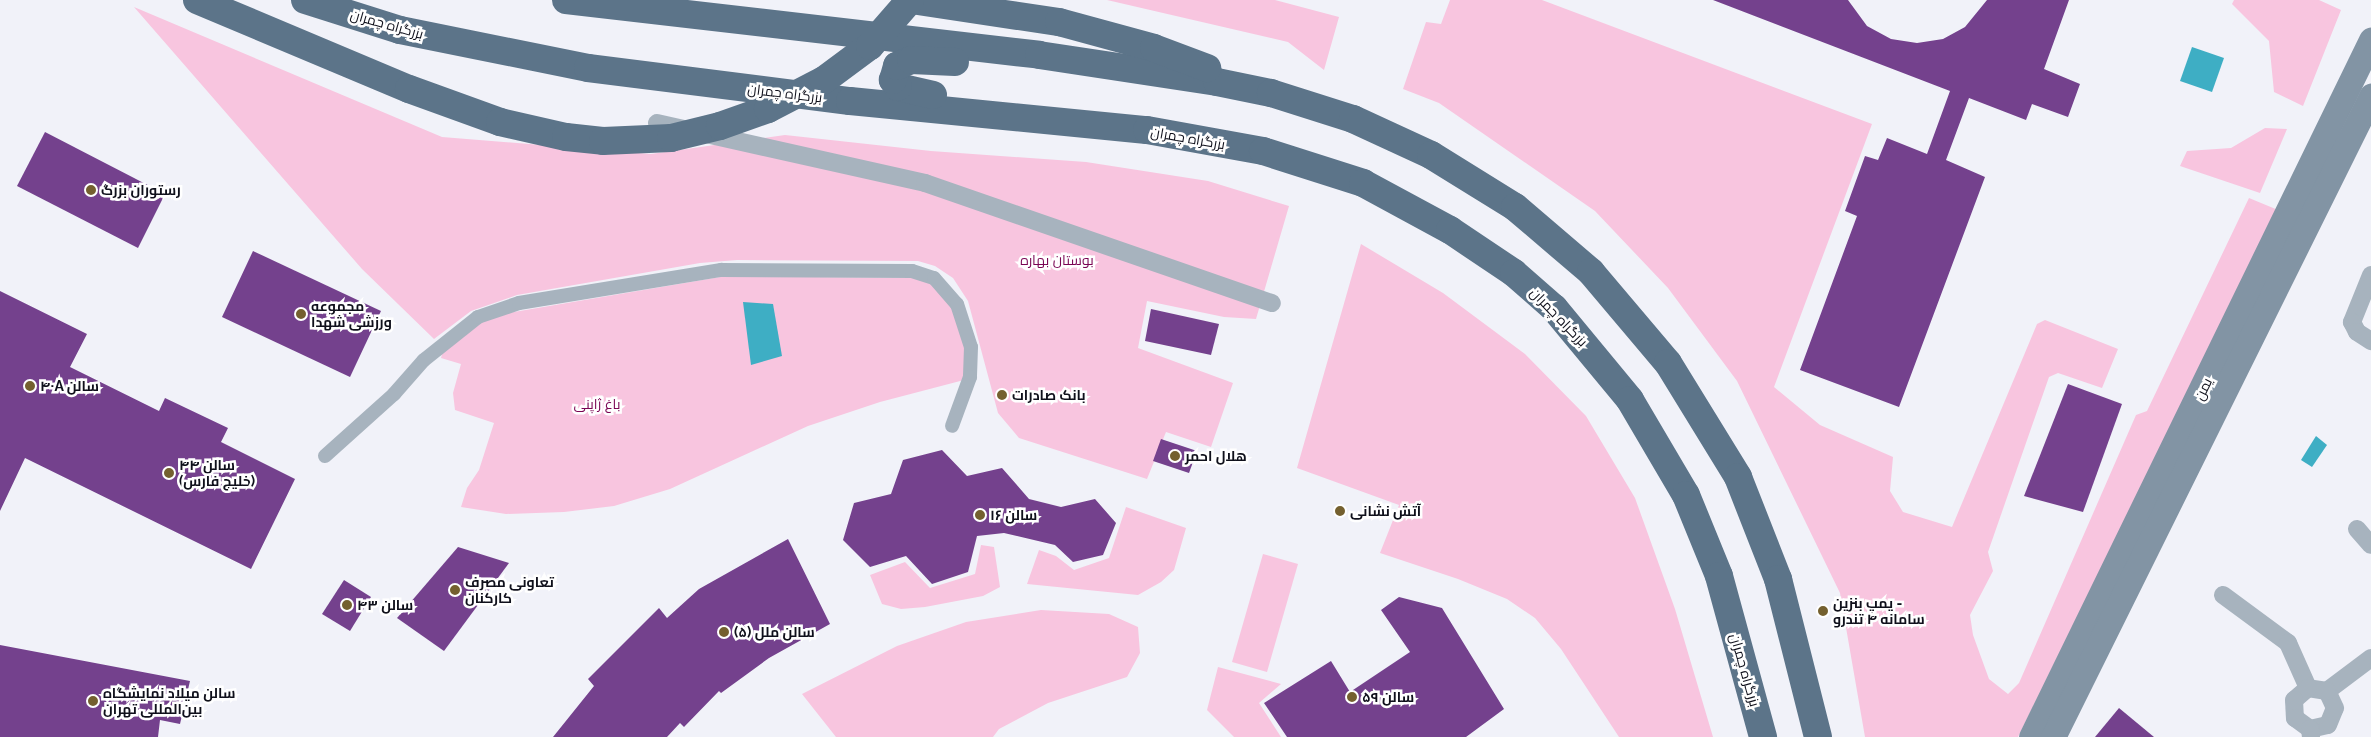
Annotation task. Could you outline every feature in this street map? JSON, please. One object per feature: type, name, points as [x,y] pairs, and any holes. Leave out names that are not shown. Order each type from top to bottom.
[{"type":"highway","points":[[197,0],[409,88],[500,122],[557,135],[603,141],[671,138],[720,126],[768,109],[824,80],[870,46],[910,0],[1059,22],[1154,48],[1271,93],[1352,119],[1431,155],[1516,207],[1591,272],[1668,363],[1738,477],[1778,579],[1806,680],[1825,737]]},
{"type":"highway","name":"بزرگراه چمران","points":[[306,0],[400,30],[588,68],[1040,120],[1147,130],[1264,151],[1364,184],[1450,230],[1514,273],[1554,308],[1630,400],[1686,495],[1718,576],[1763,737]]},
{"type":"highway","points":[[566,0],[1039,55],[1271,93]]},
{"type":"highway","points":[[1039,55],[956,62],[911,60],[897,66],[893,80],[905,90],[953,98],[1040,120]]},
{"type":"highway","points":[[1806,680],[1818,737]]},
{"type":"main road","name":"یمن","points":[[2031,737],[2371,40]]},
{"type":"main road","name":"یمن","points":[[2053,737],[2371,96]]},
{"type":"street","points":[[658,123],[925,183],[1272,304]]},
{"type":"street","points":[[325,456],[394,394],[424,360],[478,317],[519,303],[721,270],[912,270],[934,278],[957,304],[971,347],[970,377],[952,426]]},
{"type":"street","points":[[2371,274],[2352,322],[2357,332],[2371,341]]},
{"type":"street","points":[[2357,529],[2371,544]]},
{"type":"street","points":[[2224,595],[2288,643],[2308,688]]},
{"type":"street","points":[[2327,691],[2335,708],[2328,724],[2310,733],[2295,718],[2294,700],[2308,688],[2327,691],[2371,658]]},
{"type":"green space","points":[[1107,0],[1275,0],[1339,17],[1324,70],[1288,42]]},
{"type":"green space","points":[[1450,0],[1542,0],[1872,124],[1774,387],[1820,425],[1893,457],[1890,491],[1903,512],[1952,527],[2037,324],[2045,320],[2118,349],[2102,388],[2058,373],[2049,377],[1988,552],[1993,571],[1970,615],[1973,635],[1989,679],[2008,694],[2019,683],[2136,415],[2147,411],[2249,198],[2278,210],[2018,737],[1865,737],[1840,593],[1737,381],[1668,288],[1595,211],[1439,103],[1403,89],[1426,22],[1441,24]]},
{"type":"green space","points":[[2234,0],[2319,0],[2341,10],[2303,106],[2274,92],[2269,41],[2232,4]]},
{"type":"green space","name":"بوستان بهاره","points":[[134,7],[442,137],[651,154],[785,135],[931,151],[1086,162],[1208,181],[1289,206],[1256,319],[1224,317],[1147,301],[1138,348],[1233,383],[1211,447],[1166,432],[1147,479],[1019,438],[998,413],[968,301],[953,278],[935,266],[918,261],[737,260],[700,263],[517,295],[471,311],[434,339],[362,269]]},
{"type":"green space","points":[[2265,128],[2287,129],[2260,193],[2180,166],[2187,151],[2231,148]]},
{"type":"green space","points":[[1361,244],[1443,293],[1525,354],[1586,416],[1635,498],[1675,609],[1713,737],[1619,737],[1561,649],[1535,618],[1507,599],[1458,579],[1380,553],[1399,505],[1297,468]]},
{"type":"green space","name":"باغ ژاپنی","points":[[726,276],[916,278],[932,281],[947,296],[966,342],[964,380],[880,402],[808,426],[670,489],[614,506],[564,512],[506,514],[461,507],[467,488],[479,470],[494,423],[455,410],[453,393],[461,364],[441,358],[447,337],[491,316]]},
{"type":"green space","points":[[1126,507],[1186,528],[1174,570],[1161,582],[1138,595],[1027,584],[1039,550],[1056,556],[1074,570],[1109,558]]},
{"type":"green space","points":[[981,545],[994,547],[1000,587],[983,596],[925,607],[901,609],[882,604],[870,575],[905,562],[930,588],[975,574]]},
{"type":"green space","points":[[1263,554],[1298,564],[1267,672],[1232,662]]},
{"type":"green space","points":[[1041,610],[1109,614],[1138,627],[1140,653],[1127,677],[1048,703],[999,729],[993,737],[836,737],[802,694],[897,646],[966,622]]},
{"type":"green space","points":[[1218,667],[1281,684],[1259,703],[1281,737],[1234,737],[1207,710]]},
{"type":"water","points":[[2192,47],[2224,58],[2212,92],[2180,81]]},
{"type":"water","points":[[743,302],[773,304],[782,356],[751,365]]},
{"type":"water","points":[[2316,436],[2327,445],[2312,467],[2301,460]]},
{"type":"building","points":[[1713,0],[1848,0],[1867,26],[1891,39],[1917,43],[1943,39],[1965,27],[1987,0],[2069,0],[2044,69],[2080,84],[2068,117],[2032,104],[2026,120],[1969,98],[1946,160],[1985,177],[1899,407],[1800,370],[1857,216],[1845,211],[1865,156],[1878,160],[1887,138],[1927,154],[1950,91]]},
{"type":"building","name":"رستوران بزرگ","points":[[45,132],[165,194],[138,248],[17,186]]},
{"type":"building","name":"مجموعه ورزشی شهدا","points":[[253,251],[381,311],[350,377],[222,317]]},
{"type":"building","name":"سالن ۴۴ (خلیج فارس)","points":[[0,291],[87,334],[70,367],[159,411],[165,398],[228,428],[221,442],[295,479],[251,569],[25,458],[0,511]]},
{"type":"building","points":[[1151,309],[1219,324],[1211,355],[1145,341]]},
{"type":"building","points":[[2068,384],[2122,404],[2083,512],[2024,496]]},
{"type":"building","name":"هلال احمر","points":[[1161,439],[1197,451],[1189,473],[1153,461]]},
{"type":"building","name":"سالن ۱۶","points":[[942,450],[967,476],[1002,468],[1029,499],[1061,507],[1095,499],[1116,523],[1103,555],[1073,562],[1055,545],[1004,533],[977,536],[968,572],[932,584],[906,556],[870,567],[843,540],[854,503],[891,494],[903,460]]},
{"type":"building","name":"(۵) سالن ملل","points":[[788,539],[830,624],[769,658],[721,693],[719,691],[684,727],[680,723],[667,737],[553,737],[594,686],[588,679],[659,608],[667,618],[699,589]]},
{"type":"building","name":"تعاونی مصرف کارکنان","points":[[458,547],[509,563],[444,651],[397,618]]},
{"type":"building","name":"سالن ۴۳","points":[[344,580],[371,597],[350,631],[322,614]]},
{"type":"building","points":[[1399,597],[1442,608],[1504,709],[1466,737],[1287,737],[1264,703],[1331,661],[1350,692],[1410,652],[1381,610]]},
{"type":"building","name":"سالن میلاد نمایشگاه بین‌المللی تهران","points":[[0,645],[190,681],[180,724],[160,720],[158,737],[0,737]]},
{"type":"building","points":[[2119,708],[2154,737],[2095,737]]},
{"type":"place","name":"رستوران بزرگ","points":[[91,190]]},
{"type":"place","name":"مجموعه ورزشی شهدا","points":[[301,314]]},
{"type":"place","name":"۴۰A سالن","points":[[30,386]]},
{"type":"place","name":"بانک صادرات","points":[[1002,395]]},
{"type":"place","name":"هلال احمر","points":[[1175,456]]},
{"type":"place","name":"سالن ۴۴ (خلیج فارس)","points":[[169,473]]},
{"type":"place","name":"آتش نشانی","points":[[1340,511]]},
{"type":"place","name":"سالن ۱۶","points":[[980,515]]},
{"type":"place","name":"تعاونی مصرف کارکنان","points":[[455,590]]},
{"type":"place","name":"سالن ۴۳","points":[[347,605]]},
{"type":"place","name":"پمپ بنزین - سامانه ۴ تندرو","points":[[1823,611]]},
{"type":"place","name":"(۵) سالن ملل","points":[[724,632]]},
{"type":"place","name":"سالن ۵۹","points":[[1352,697]]},
{"type":"place","name":"سالن میلاد نمایشگاه بین‌المللی تهران","points":[[93,701]]}]
